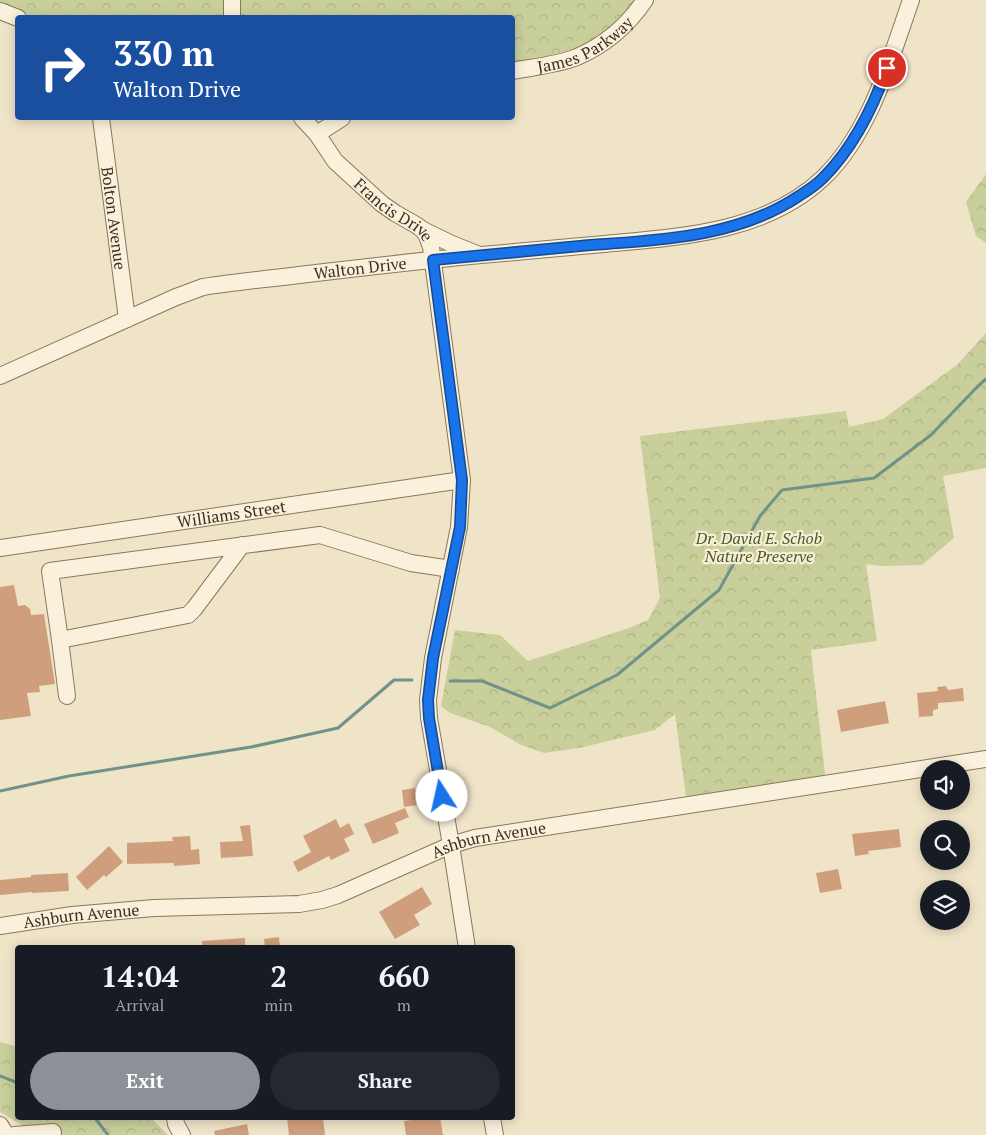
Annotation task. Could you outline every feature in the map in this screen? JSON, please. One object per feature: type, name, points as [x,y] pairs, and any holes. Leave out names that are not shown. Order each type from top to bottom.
[{"type":"street","points":[[232,0],[232,15]]},
{"type":"street","name":"James Parkway","points":[[515,70],[547,65],[576,57],[596,47],[635,15],[645,0]]},
{"type":"street","name":"Walton Drive","points":[[0,376],[176,296],[203,287],[481,255],[674,238],[714,231],[770,213],[791,202],[811,188],[823,178],[848,149],[864,121],[881,84],[911,0]]},
{"type":"street","points":[[0,11],[15,17]]},
{"type":"street","name":"Bolton Avenue","points":[[101,120],[127,319]]},
{"type":"street","name":"Francis Drive","points":[[304,120],[317,134],[335,162],[382,204],[423,230],[431,247],[462,480],[460,527],[433,658],[428,700],[429,718],[467,945]]},
{"type":"street","points":[[317,134],[339,120]]},
{"type":"street","points":[[423,230],[481,255]]},
{"type":"street","name":"Williams Street","points":[[0,548],[462,480]]},
{"type":"street","points":[[67,696],[50,571],[320,535],[411,563],[451,569]]},
{"type":"street","points":[[60,640],[188,615],[242,546]]},
{"type":"street","name":"Ashburn Avenue","points":[[0,926],[72,915],[154,908],[300,904],[338,895],[451,845],[475,838],[986,759]]},
{"type":"street","points":[[175,1120],[182,1135]]},
{"type":"street","points":[[492,1120],[495,1135]]},
{"type":"street","points":[[0,1125],[6,1135]]},
{"type":"street","points":[[14,1135],[53,1132]]},
{"type":"green space","points":[[0,0],[636,0],[619,22],[583,47],[515,64],[515,15],[28,15],[0,2]]},
{"type":"green space","points":[[986,174],[986,243],[976,236],[966,202]]},
{"type":"green space","name":"Dr. David E. Schob Nature Preserve","points":[[986,333],[986,468],[943,476],[954,538],[922,565],[883,566],[866,564],[877,641],[811,650],[826,783],[687,804],[675,714],[655,730],[579,748],[544,753],[521,745],[490,727],[450,713],[441,706],[455,630],[500,635],[528,661],[648,620],[660,598],[640,436],[846,411],[849,427],[883,419],[958,364]]},
{"type":"green space","points":[[0,1042],[15,1046],[15,1120],[153,1120],[168,1135],[39,1135],[0,1112]]},
{"type":"building","points":[[14,585],[18,606],[25,605],[30,609],[31,615],[44,614],[55,684],[39,686],[40,692],[27,693],[31,716],[0,720],[0,587]]},
{"type":"building","points":[[946,686],[948,690],[963,688],[964,701],[938,703],[938,709],[933,710],[933,716],[919,717],[917,693],[938,691],[937,687]]},
{"type":"building","points":[[885,701],[889,723],[841,732],[837,710]]},
{"type":"building","points":[[415,788],[417,805],[404,807],[402,790]]},
{"type":"building","points":[[405,808],[409,817],[395,823],[399,833],[373,844],[364,824]]},
{"type":"building","points":[[336,819],[340,828],[349,823],[354,834],[344,839],[350,851],[331,860],[329,856],[298,872],[293,862],[311,852],[303,836]]},
{"type":"building","points":[[250,825],[253,856],[221,858],[220,842],[243,841],[240,826]]},
{"type":"building","points":[[899,829],[901,847],[868,851],[869,854],[855,856],[852,834]]},
{"type":"building","points":[[190,836],[191,850],[199,849],[200,864],[174,866],[174,863],[127,864],[127,843],[173,841],[172,837]]},
{"type":"building","points":[[109,846],[123,862],[87,890],[76,877]]},
{"type":"building","points":[[838,869],[842,889],[820,893],[816,873]]},
{"type":"building","points":[[68,873],[69,891],[0,895],[0,880],[31,877],[31,875]]},
{"type":"building","points":[[422,887],[432,904],[414,915],[420,925],[395,939],[379,912]]},
{"type":"building","points":[[279,937],[280,945],[265,945],[264,939]]},
{"type":"building","points":[[245,938],[245,945],[202,945],[202,941]]},
{"type":"building","points":[[287,1120],[323,1120],[325,1135],[289,1135]]},
{"type":"building","points":[[440,1120],[443,1135],[406,1135],[404,1121]]},
{"type":"building","points":[[247,1124],[249,1135],[215,1135],[214,1131]]},
{"type":"waterway","points":[[450,681],[482,681],[550,708],[617,675],[719,590],[760,516],[782,490],[874,478],[931,435],[986,379]]},
{"type":"waterway","points":[[0,791],[69,776],[251,747],[338,728],[394,680],[412,680]]},
{"type":"waterway","points":[[0,1076],[15,1082]]},
{"type":"waterway","points":[[97,1120],[108,1135]]},
{"type":"route","points":[[442,796],[429,718],[428,700],[433,658],[460,527],[462,480],[433,260],[674,238],[714,231],[770,213],[791,202],[811,188],[823,178],[848,149],[864,121],[887,68]]}]
